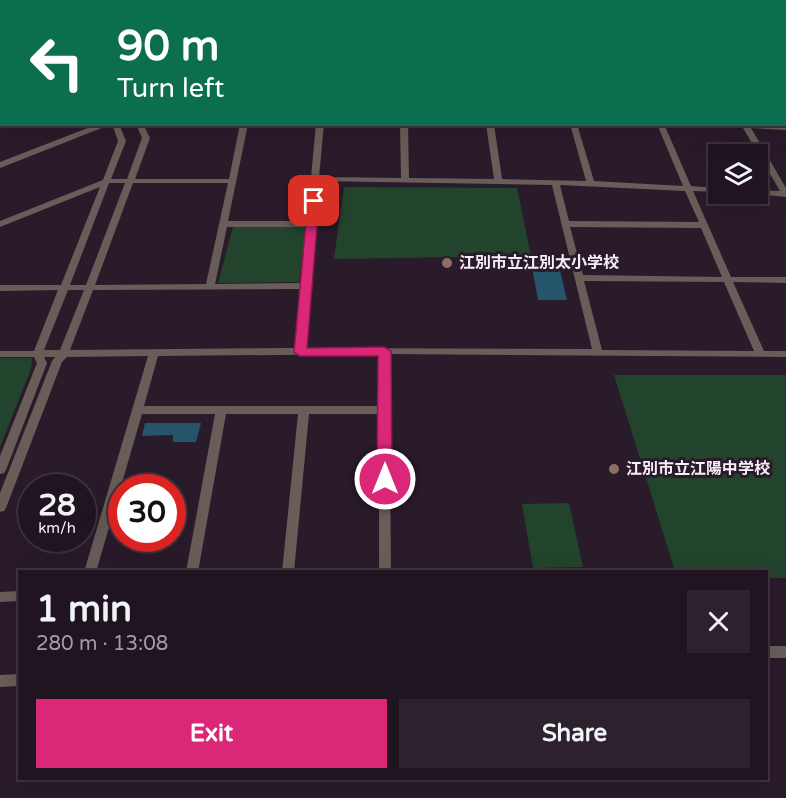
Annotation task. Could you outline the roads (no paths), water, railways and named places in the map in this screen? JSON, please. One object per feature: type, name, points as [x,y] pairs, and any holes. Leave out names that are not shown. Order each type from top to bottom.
[{"type":"street","points":[[0,165],[103,126]]},
{"type":"street","points":[[0,470],[42,363],[38,354],[123,141],[116,126]]},
{"type":"street","points":[[0,508],[57,361],[64,354],[146,138],[140,126]]},
{"type":"street","points":[[210,286],[244,126]]},
{"type":"street","points":[[300,352],[320,126]]},
{"type":"street","points":[[404,126],[405,180]]},
{"type":"street","points":[[490,126],[498,181]]},
{"type":"street","points":[[574,126],[591,183]]},
{"type":"street","points":[[661,126],[760,354]]},
{"type":"street","points":[[746,126],[786,128]]},
{"type":"street","points":[[746,126],[786,194]]},
{"type":"street","points":[[315,179],[555,182],[708,189]]},
{"type":"street","points":[[0,224],[107,181],[232,181]]},
{"type":"street","points":[[555,182],[598,353]]},
{"type":"street","points":[[768,193],[786,194]]},
{"type":"street","points":[[223,224],[312,224]]},
{"type":"street","points":[[566,224],[704,225]]},
{"type":"street","points":[[579,278],[786,280]]},
{"type":"street","points":[[0,288],[306,286]]},
{"type":"street","points":[[384,351],[385,570]]},
{"type":"street","points":[[0,354],[384,351],[786,354]]},
{"type":"street","points":[[91,570],[154,353]]},
{"type":"street","points":[[137,410],[384,410]]},
{"type":"street","points":[[192,570],[221,410]]},
{"type":"street","points":[[288,570],[304,410]]},
{"type":"street","points":[[0,597],[18,596]]},
{"type":"street","points":[[768,652],[786,652]]},
{"type":"street","points":[[0,681],[18,680]]},
{"type":"water","points":[[531,262],[558,262],[567,300],[538,300]]},
{"type":"water","points":[[145,423],[201,423],[196,442],[173,442],[173,435],[142,436]]},
{"type":"place","name":"江別市立江別太小学校","points":[[447,263]]},
{"type":"place","name":"江別市立江陽中学校","points":[[614,469]]}]
